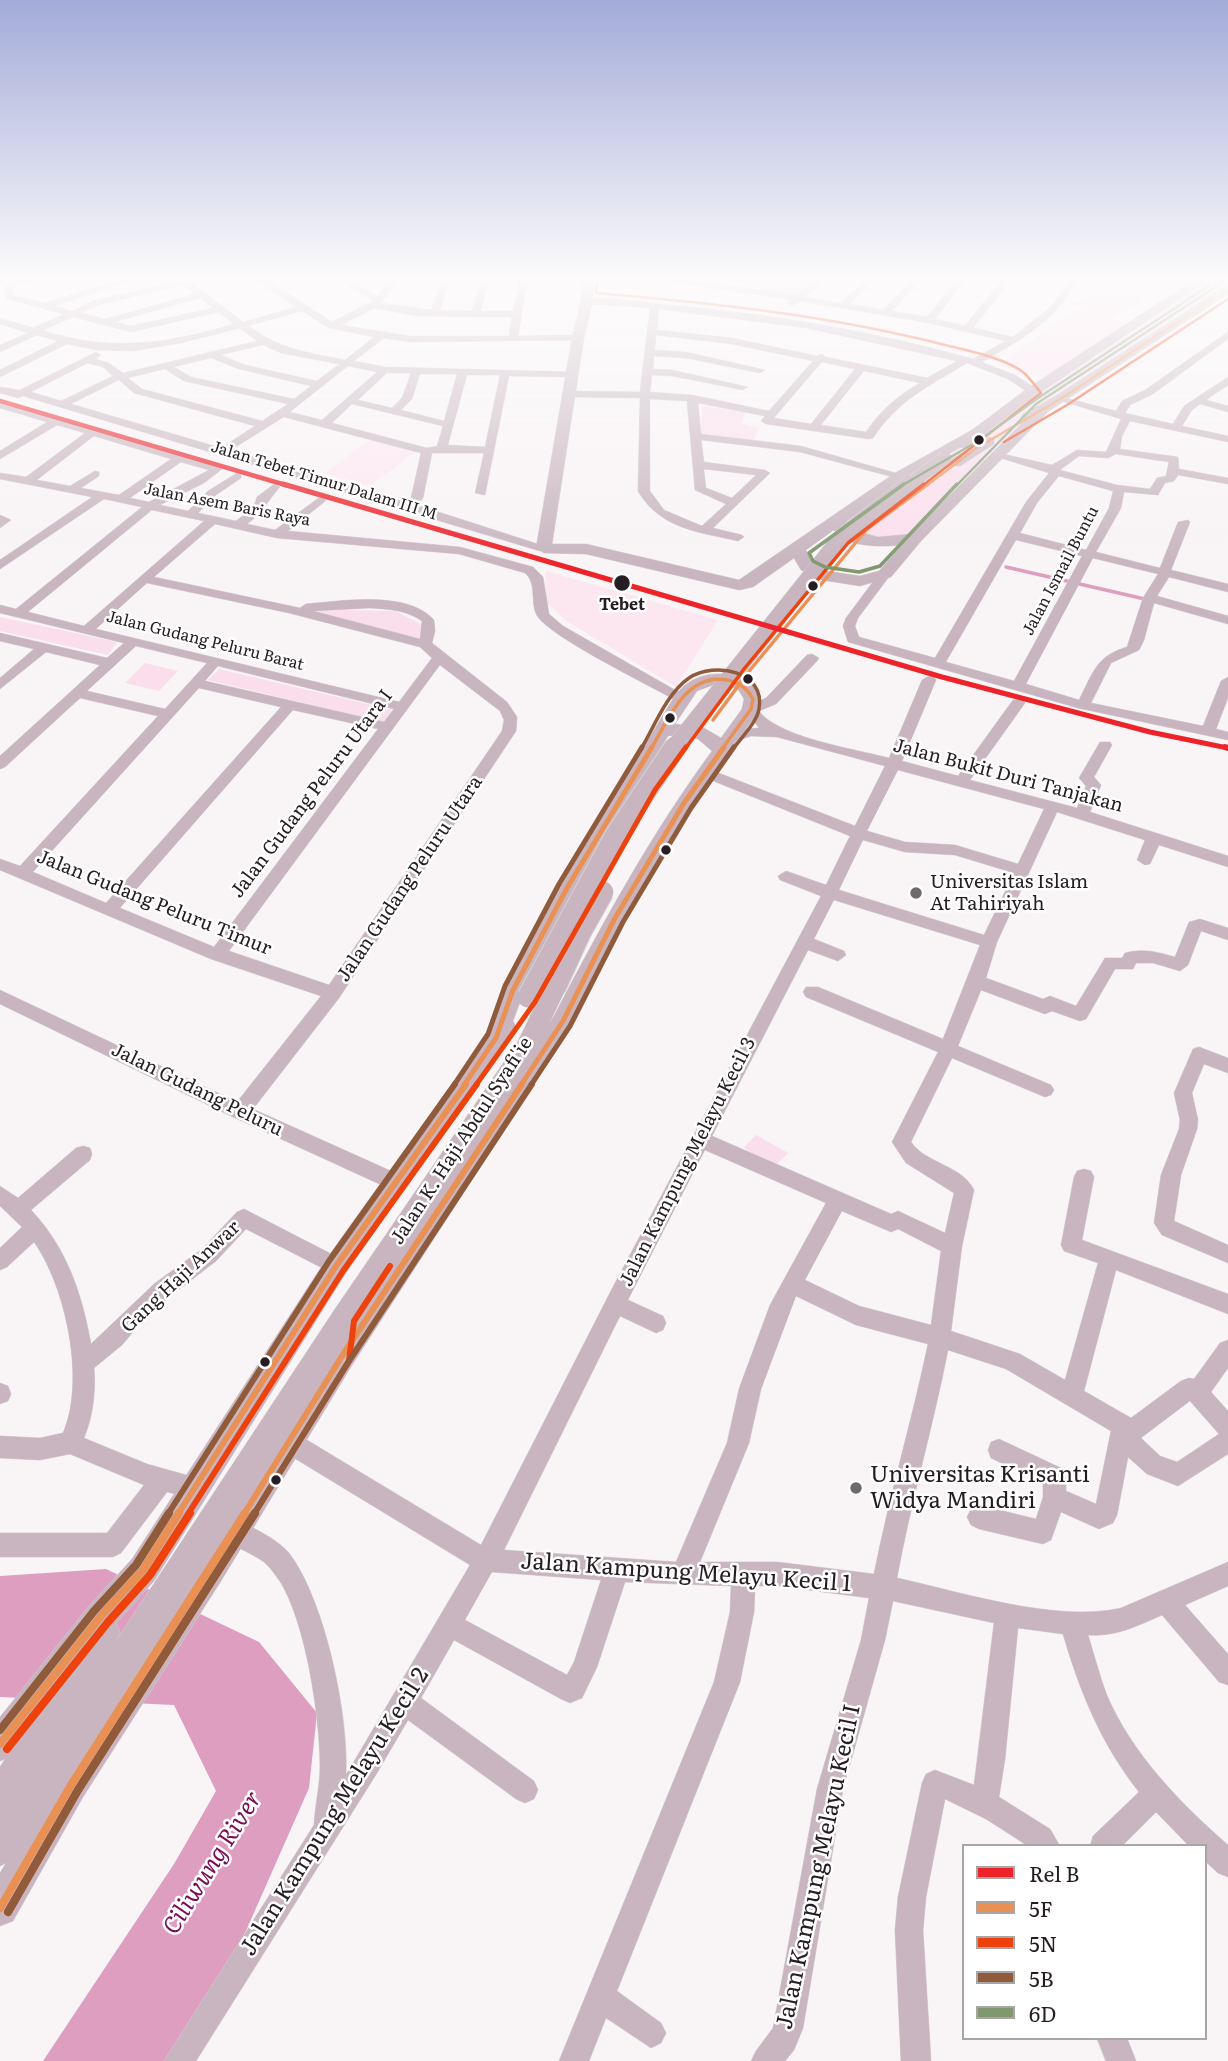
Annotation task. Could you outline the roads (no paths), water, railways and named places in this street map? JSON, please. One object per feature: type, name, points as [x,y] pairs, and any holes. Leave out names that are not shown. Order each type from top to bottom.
[{"type":"main road","points":[[544,548],[572,374]]},
{"type":"main road","name":"Jalan K. Haji Abdul Syafi'ie","points":[[750,583],[900,476],[973,434],[1059,374]]},
{"type":"main road","name":"Jalan K. Haji Abdul Syafi'ie","points":[[188,1554],[196,1488],[336,1265],[438,1125],[496,1038],[528,997],[573,913],[648,785],[737,664],[842,537],[862,519],[950,461],[1042,411],[1098,374]]},
{"type":"main road","name":"Jalan K. Haji Abdul Syafi'ie","points":[[885,574],[916,538],[1042,411]]},
{"type":"main road","name":"Jalan K. Haji Abdul Syafi'ie","points":[[0,1908],[83,1766],[188,1554],[526,1048],[581,931],[659,796],[750,670],[867,529],[950,461],[973,434]]},
{"type":"main road","points":[[839,520],[842,531],[855,538],[891,542],[916,538]]},
{"type":"main road","name":"Jalan Tebet Timur Dalam III M","points":[[544,548],[586,549],[739,585],[750,583]]},
{"type":"main road","points":[[798,550],[807,567],[822,575],[860,581],[885,574]]},
{"type":"main road","name":"Jalan K. Haji Abdul Syafi'ie","points":[[9,1731],[101,1616],[143,1570],[188,1554],[234,1531],[342,1356],[563,1021],[615,918],[654,850],[751,709],[754,699],[741,684],[725,679],[700,682],[682,698],[567,888],[513,990],[496,1038]]},
{"type":"main road","points":[[660,732],[685,729],[725,745]]},
{"type":"main road","points":[[493,1097],[523,1081]]},
{"type":"main road","points":[[342,1356],[345,1318]]},
{"type":"main road","points":[[0,1848],[188,1554]]},
{"type":"main road","points":[[0,1798],[143,1570]]},
{"type":"street","points":[[2,407],[22,393],[59,374]]},
{"type":"street","points":[[119,374],[138,391],[263,425]]},
{"type":"street","points":[[62,405],[102,383],[136,374]]},
{"type":"street","points":[[180,374],[188,379],[295,402]]},
{"type":"street","points":[[271,374],[317,384]]},
{"type":"street","points":[[223,451],[282,413],[331,374]]},
{"type":"street","points":[[323,425],[380,374]]},
{"type":"street","points":[[394,411],[407,398],[415,374]]},
{"type":"street","points":[[442,448],[462,374]]},
{"type":"street","points":[[481,493],[505,374]]},
{"type":"street","points":[[648,374],[644,480],[648,499],[666,518],[738,537]]},
{"type":"street","points":[[678,374],[743,387]]},
{"type":"street","points":[[725,405],[756,374]]},
{"type":"street","points":[[757,442],[769,417],[806,374]]},
{"type":"street","points":[[814,427],[856,374]]},
{"type":"street","points":[[897,374],[930,382]]},
{"type":"street","points":[[569,394],[645,394],[692,398],[814,427],[869,436],[884,414],[903,397],[945,374]]},
{"type":"street","points":[[1001,374],[1021,382],[1034,391]]},
{"type":"street","points":[[1114,450],[1126,403],[1149,392],[1175,374]]},
{"type":"street","points":[[1176,427],[1188,408],[1228,380]]},
{"type":"street","name":"Jalan Tebet Timur Dalam III M","points":[[0,390],[22,393],[223,451],[544,548]]},
{"type":"street","points":[[692,398],[701,490],[733,503]]},
{"type":"street","points":[[1062,398],[1123,416],[1228,439]]},
{"type":"street","points":[[351,401],[450,425]]},
{"type":"street","points":[[1199,401],[1228,409]]},
{"type":"street","points":[[2,407],[181,457],[216,470],[185,491],[173,491],[150,506],[19,613]]},
{"type":"street","points":[[282,413],[427,451],[442,448],[491,450]]},
{"type":"street","points":[[0,456],[56,421]]},
{"type":"street","points":[[27,481],[93,432]]},
{"type":"street","points":[[694,436],[757,442],[815,453],[900,476]]},
{"type":"street","points":[[1119,488],[1154,493],[1161,480],[1170,479],[1181,445]]},
{"type":"street","points":[[1042,466],[1054,469],[1077,453],[1102,456],[1114,450],[1228,481]]},
{"type":"street","points":[[410,506],[417,498],[427,451]]},
{"type":"street","name":"Jalan Ismail Buntu","points":[[961,782],[1018,695],[1071,585],[1115,509],[1119,488],[998,454]]},
{"type":"street","points":[[121,499],[181,457]]},
{"type":"street","points":[[699,465],[764,472],[706,529]]},
{"type":"street","points":[[938,664],[1032,502],[1056,472]]},
{"type":"street","points":[[72,489],[95,474]]},
{"type":"street","name":"Jalan Asem Baris Raya","points":[[0,476],[102,495],[277,534],[447,549],[529,570],[537,577],[543,615],[558,629],[682,698]]},
{"type":"street","points":[[190,515],[212,493],[237,476]]},
{"type":"street","points":[[238,525],[258,511],[261,499],[274,487]]},
{"type":"street","points":[[0,565],[102,495]]},
{"type":"street","points":[[277,534],[320,500]]},
{"type":"street","points":[[0,519],[5,520],[0,525]]},
{"type":"street","points":[[87,630],[212,520]]},
{"type":"street","points":[[1083,705],[1106,661],[1114,655],[1132,650],[1138,640],[1149,600],[1164,573],[1169,554],[1184,522]]},
{"type":"street","points":[[1012,535],[1228,588]]},
{"type":"street","points":[[885,574],[852,618],[849,626],[853,639],[938,664],[1018,695],[1083,705],[1228,736]]},
{"type":"street","points":[[145,579],[290,609],[425,644],[439,657]]},
{"type":"street","points":[[1149,600],[1228,620]]},
{"type":"street","points":[[290,609],[338,605],[405,607],[428,620],[429,631],[425,644]]},
{"type":"street","name":"Jalan Gudang Peluru Barat","points":[[0,609],[402,707]]},
{"type":"street","points":[[0,637],[110,663]]},
{"type":"street","points":[[0,764],[133,642]]},
{"type":"street","points":[[0,685],[44,647]]},
{"type":"street","name":"Jalan Gudang Peluru Utara I","points":[[217,955],[439,657]]},
{"type":"street","name":"Jalan Gudang Peluru Utara","points":[[240,1112],[333,993],[509,731],[512,722],[510,714],[502,705],[439,657]]},
{"type":"street","points":[[751,709],[771,701],[812,657]]},
{"type":"street","points":[[22,874],[216,661]]},
{"type":"street","points":[[894,765],[929,680]]},
{"type":"street","points":[[1208,732],[1228,681]]},
{"type":"street","points":[[196,683],[387,727]]},
{"type":"street","points":[[77,693],[168,714]]},
{"type":"street","points":[[108,909],[290,705]]},
{"type":"street","name":"Jalan Bukit Duri Tanjakan","points":[[751,709],[761,723],[777,733]]},
{"type":"street","name":"Jalan Bukit Duri Tanjakan","points":[[725,745],[750,732],[777,733],[1082,814],[1228,862]]},
{"type":"street","points":[[1082,814],[1094,785],[1086,778],[1104,745]]},
{"type":"street","name":"Jalan Kampung Melayu Kecil 3","points":[[485,1560],[615,1304],[657,1239],[700,1139],[830,893],[857,833],[894,765]]},
{"type":"street","points":[[706,773],[857,833],[905,847],[956,850],[1021,870]]},
{"type":"street","points":[[948,1049],[989,942],[1052,806]]},
{"type":"street","points":[[1145,860],[1154,838]]},
{"type":"street","name":"Jalan Gudang Peluru Timur","points":[[0,864],[217,955],[333,993]]},
{"type":"street","points":[[786,876],[830,893],[989,942]]},
{"type":"street","points":[[976,981],[1045,1007],[1050,1003],[1080,1014],[1111,962],[1122,967],[1127,965],[1131,957],[1153,957],[1180,965],[1195,926],[1200,925],[1228,934]]},
{"type":"street","points":[[804,942],[838,956]]},
{"type":"street","points":[[812,992],[913,1032],[1045,1090]]},
{"type":"street","name":"Jalan Gudang Peluru","points":[[0,996],[240,1112],[395,1182]]},
{"type":"street","name":"Jalan Kampung Melayu Kecil I","points":[[766,2061],[784,2040],[788,2028],[831,1789],[858,1685],[873,1640],[881,1587],[899,1506],[924,1417],[940,1337],[952,1246],[964,1190],[955,1179],[910,1156],[901,1142],[948,1049]]},
{"type":"street","points":[[1228,1066],[1199,1054],[1184,1093],[1188,1129],[1171,1175],[1164,1223],[1169,1229],[1228,1254]]},
{"type":"street","points":[[700,1139],[891,1223],[898,1220],[952,1246]]},
{"type":"street","points":[[19,1209],[83,1154]]},
{"type":"street","points":[[1084,1177],[1071,1245],[1228,1304]]},
{"type":"street","points":[[0,1194],[19,1209],[50,1249],[72,1307],[85,1362],[85,1386],[78,1430],[70,1443]]},
{"type":"street","points":[[683,1574],[738,1443],[750,1389],[780,1305],[838,1200]]},
{"type":"street","name":"Gang Haji Anwar","points":[[85,1362],[115,1338],[137,1312],[161,1291],[209,1255],[244,1218],[336,1265]]},
{"type":"street","points":[[0,1261],[34,1229]]},
{"type":"street","points":[[1072,1396],[1110,1258]]},
{"type":"street","points":[[791,1283],[856,1315],[940,1337],[1012,1361],[1072,1396],[1121,1431],[1156,1466],[1167,1467],[1178,1475],[1228,1441]]},
{"type":"street","points":[[615,1304],[656,1323]]},
{"type":"street","points":[[1197,1393],[1228,1350]]},
{"type":"street","points":[[1121,1431],[1135,1431],[1189,1388],[1197,1393],[1228,1427]]},
{"type":"street","points":[[1054,1497],[1099,1517],[1105,1515],[1121,1431]]},
{"type":"street","name":"Jalan Kampung Melayu Kecil 1","points":[[289,1442],[485,1560],[683,1574],[777,1574],[881,1587],[1007,1614],[1072,1624],[1105,1624],[1122,1620],[1228,1574]]},
{"type":"street","points":[[0,1447],[40,1450],[70,1443],[162,1480],[196,1488]]},
{"type":"street","points":[[979,1517],[1042,1532],[1054,1497],[1056,1480],[1053,1475],[999,1450]]},
{"type":"street","points":[[0,1545],[113,1545],[162,1480]]},
{"type":"street","points":[[234,1531],[278,1559],[290,1577],[306,1616],[323,1675],[328,1715],[333,1766],[327,1828]]},
{"type":"street","name":"Jalan Kampung Melayu Kecil 2","points":[[179,2061],[405,1702],[485,1560]]},
{"type":"street","points":[[449,1624],[517,1663],[570,1690],[573,1689],[585,1667],[617,1568]]},
{"type":"street","points":[[573,2061],[727,1682],[742,1612],[744,1575]]},
{"type":"street","points":[[1167,1602],[1228,1673]]},
{"type":"street","points":[[984,1805],[992,1759],[1007,1614]]},
{"type":"street","points":[[1072,1624],[1097,1701],[1121,1745],[1157,1792],[1206,1844]]},
{"type":"street","points":[[405,1702],[525,1790]]},
{"type":"street","points":[[916,2061],[909,1930],[912,1897],[935,1783],[984,1805],[1043,1837],[1046,1844]]},
{"type":"street","points":[[1104,1844],[1157,1792]]},
{"type":"street","points":[[1207,1845],[1228,1863]]},
{"type":"street","points":[[601,1997],[651,2033]]},
{"type":"street","points":[[1113,2040],[1121,2061]]},
{"type":"water","name":"Ciliwung River","points":[[106,1569],[259,1642],[317,1713],[309,1788],[238,1949],[168,2061],[43,2061],[174,1864],[216,1791],[174,1705],[0,1697],[0,1576]]},
{"type":"waterway","points":[[1006,567],[1149,600]]},
{"type":"rail line","name":"B","points":[[0,401],[942,677],[1150,732],[1228,748]]},
{"type":"place","name":"Tebet","points":[[622,583]]},
{"type":"place","name":"Universitas Islam At Tahiriyah","points":[[916,893]]},
{"type":"place","name":"Universitas Krisanti Widya Mandiri","points":[[856,1488]]}]
